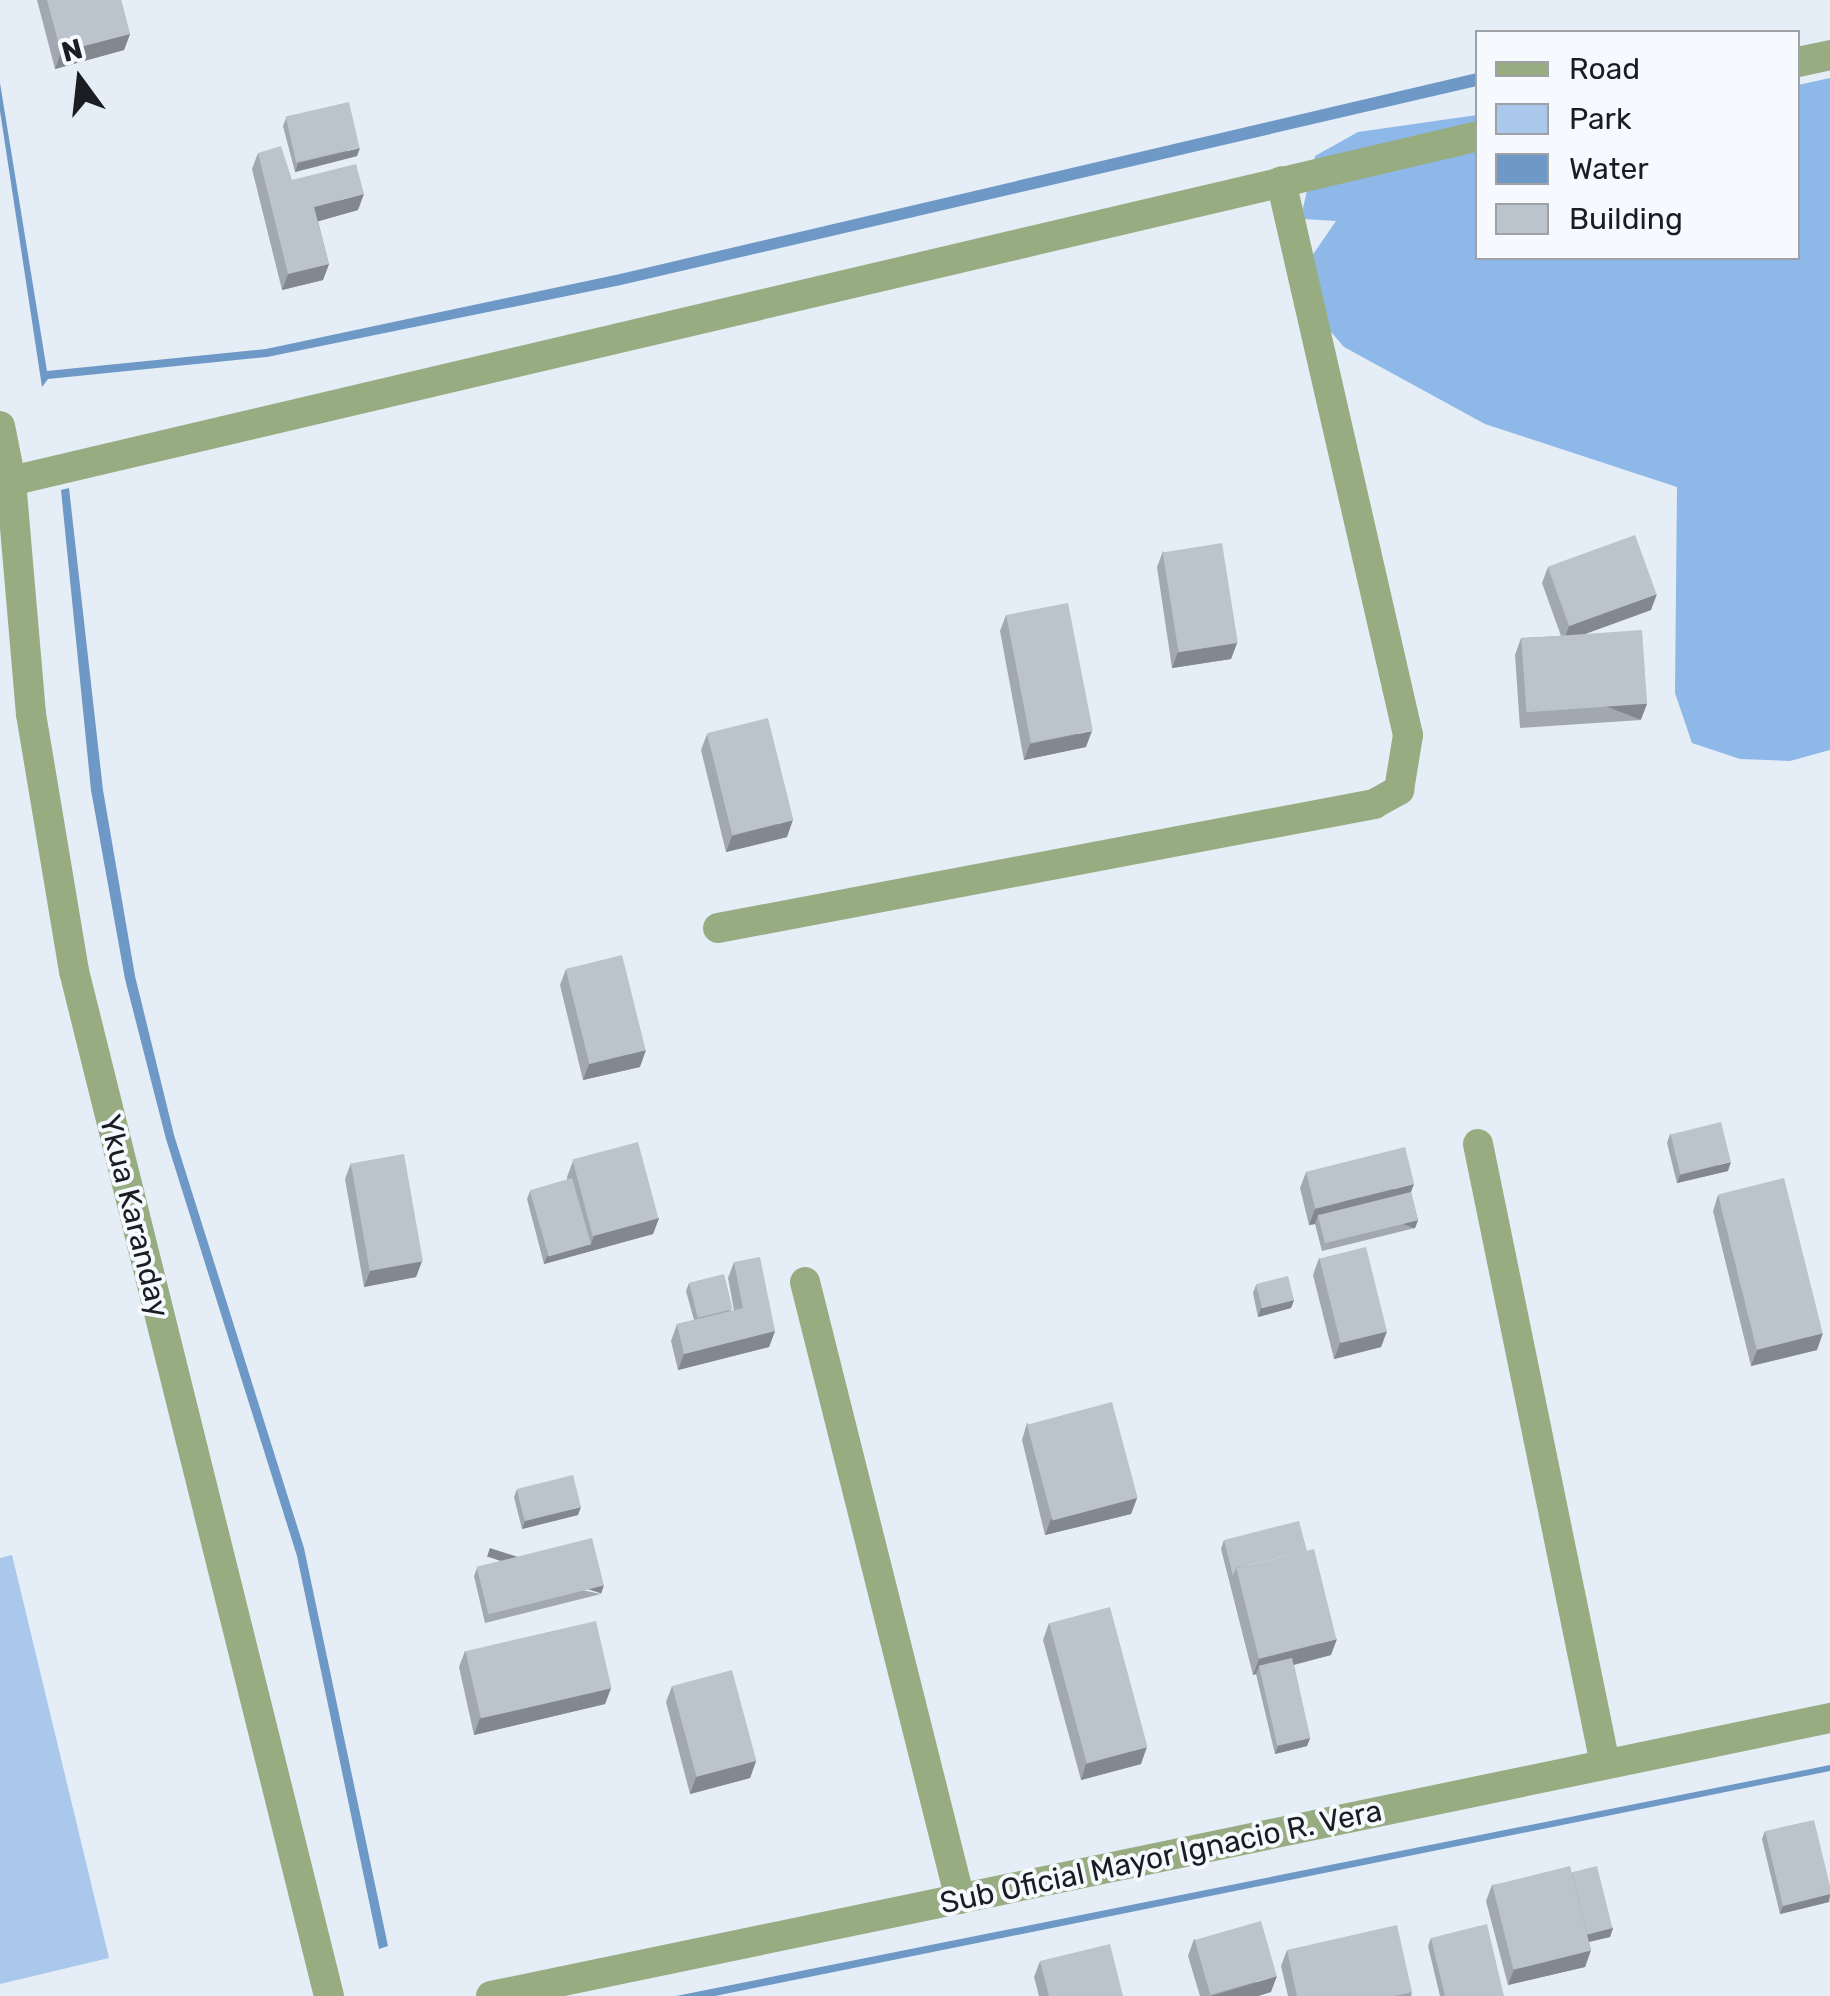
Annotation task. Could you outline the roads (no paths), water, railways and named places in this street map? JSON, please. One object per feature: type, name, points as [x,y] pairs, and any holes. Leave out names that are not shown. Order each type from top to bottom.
[{"type":"street","points":[[1800,62],[1830,55]]},
{"type":"street","points":[[11,481],[1475,137]]},
{"type":"street","points":[[718,928],[1374,804],[1399,790],[1408,735],[1282,181]]},
{"type":"street","name":"Ykua Karanday","points":[[0,426],[11,481],[31,714],[74,971],[329,1996]]},
{"type":"street","points":[[1478,1144],[1605,1764]]},
{"type":"street","points":[[805,1282],[960,1899]]},
{"type":"street","name":"Sub Oficial Mayor Ignacio R. Vera","points":[[492,1996],[1830,1718]]},
{"type":"water","points":[[1475,73],[1475,86],[621,285],[267,357],[48,379],[42,387],[0,111],[0,83],[47,371],[266,349],[620,274]]},
{"type":"water","points":[[69,488],[103,790],[135,976],[174,1135],[304,1548],[388,1946],[379,1949],[297,1556],[166,1139],[125,979],[91,790],[61,490]]},
{"type":"water","points":[[1830,1765],[1830,1771],[715,1996],[676,1996]]}]
